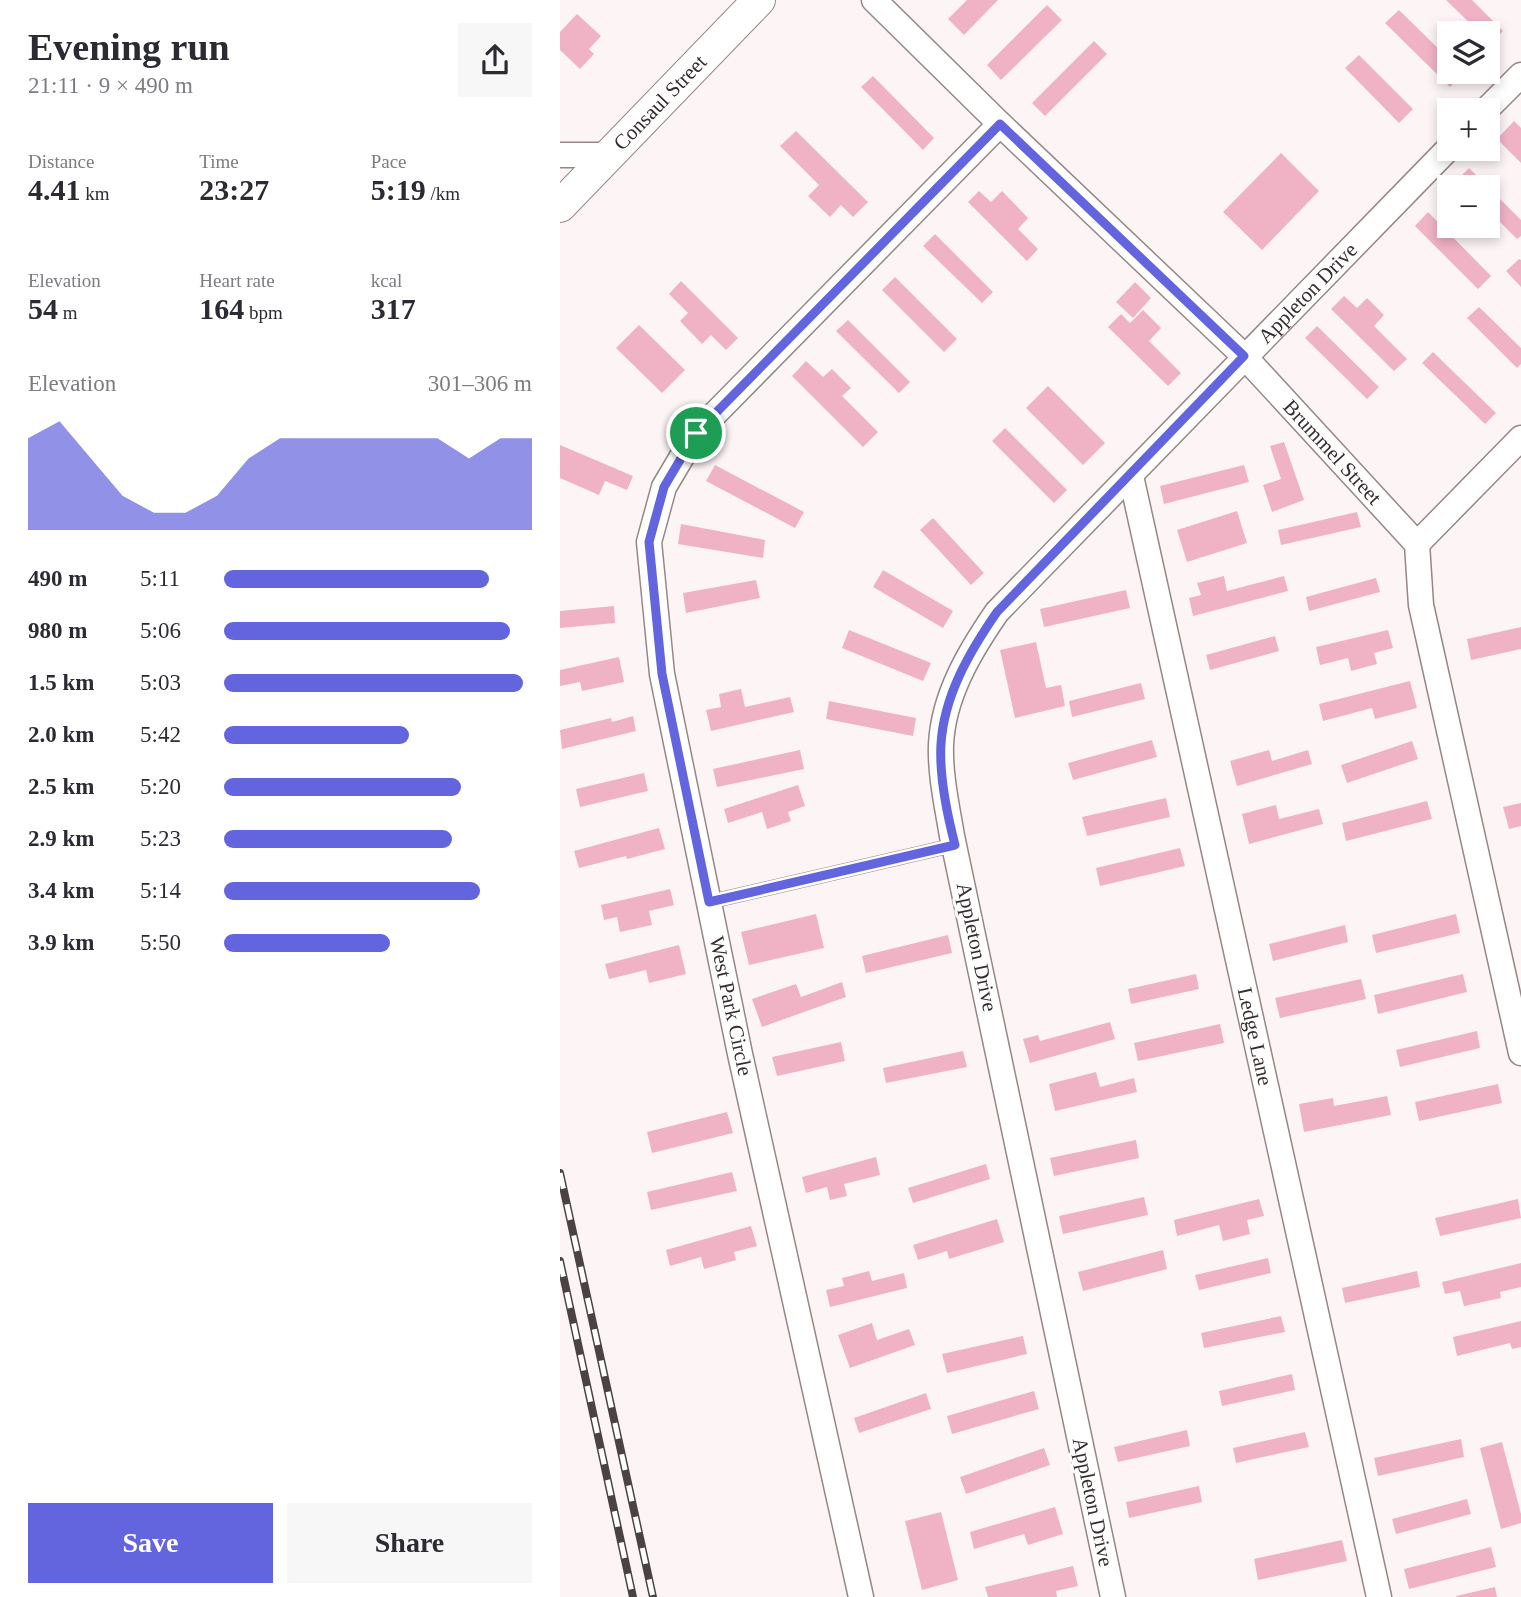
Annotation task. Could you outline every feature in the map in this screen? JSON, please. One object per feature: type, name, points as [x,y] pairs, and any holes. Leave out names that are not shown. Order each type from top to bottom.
[{"type":"street","name":"Consaul Street","points":[[560,206],[759,0]]},
{"type":"street","name":"Brummel Street","points":[[874,0],[1244,356],[1417,544]]},
{"type":"street","points":[[1498,98],[1521,75]]},
{"type":"street","name":"West Park Circle","points":[[861,1597],[740,1054],[662,674],[649,542],[664,487],[696,433],[1000,124]]},
{"type":"street","points":[[560,155],[609,155]]},
{"type":"street","name":"Appleton Drive","points":[[1112,1597],[955,845],[944,785],[941,744],[954,688],[974,645],[997,612],[1437,160]]},
{"type":"street","points":[[1521,438],[1417,544],[1421,605],[1521,1053]]},
{"type":"street","name":"Ledge Lane","points":[[1131,476],[1379,1597]]},
{"type":"lane","points":[[709,902],[955,845]]},
{"type":"building","points":[[967,0],[998,0],[964,35],[948,19]]},
{"type":"building","points":[[1446,0],[1472,0],[1493,21],[1468,21]]},
{"type":"building","points":[[1047,5],[1062,20],[1001,80],[987,65]]},
{"type":"building","points":[[1399,10],[1437,47],[1437,74],[1385,23]]},
{"type":"building","points":[[577,14],[601,36],[589,49],[594,54],[580,69],[560,50],[560,32]]},
{"type":"building","points":[[1094,41],[1107,54],[1045,116],[1032,103]]},
{"type":"building","points":[[1359,55],[1413,109],[1399,123],[1345,68]]},
{"type":"building","points":[[873,76],[934,138],[923,150],[861,87]]},
{"type":"building","points":[[1514,121],[1521,128],[1521,163],[1500,142],[1500,136]]},
{"type":"building","points":[[796,131],[868,202],[853,217],[841,205],[830,217],[808,196],[819,185],[780,146]]},
{"type":"building","points":[[1281,153],[1319,191],[1262,250],[1223,212]]},
{"type":"building","points":[[1469,168],[1476,175],[1462,175]]},
{"type":"building","points":[[979,191],[991,202],[1002,191],[1028,218],[1018,229],[1038,249],[1027,261],[968,202]]},
{"type":"building","points":[[1500,199],[1521,220],[1521,236],[1517,239],[1500,222]]},
{"type":"building","points":[[1428,212],[1437,221],[1437,238],[1454,238],[1491,276],[1478,289],[1415,226]]},
{"type":"building","points":[[935,234],[993,292],[982,303],[923,246]]},
{"type":"building","points":[[1521,260],[1521,287],[1506,271]]},
{"type":"building","points":[[895,277],[957,339],[944,352],[882,290]]},
{"type":"building","points":[[681,281],[738,338],[726,350],[711,335],[702,344],[680,321],[688,313],[669,294]]},
{"type":"building","points":[[1135,282],[1151,298],[1133,318],[1116,302]]},
{"type":"building","points":[[1344,296],[1357,308],[1367,298],[1384,315],[1374,326],[1407,359],[1394,371],[1331,309]]},
{"type":"building","points":[[1479,307],[1521,348],[1521,364],[1517,368],[1467,318]]},
{"type":"building","points":[[1143,310],[1161,328],[1149,341],[1181,373],[1168,386],[1108,327],[1121,314],[1130,323]]},
{"type":"building","points":[[848,320],[910,382],[899,393],[836,331]]},
{"type":"building","points":[[639,325],[685,370],[662,393],[616,348]]},
{"type":"building","points":[[1317,326],[1379,387],[1367,399],[1305,338]]},
{"type":"building","points":[[1433,352],[1496,413],[1485,424],[1422,363]]},
{"type":"building","points":[[806,361],[823,377],[832,369],[851,388],[842,396],[878,432],[863,447],[792,376]]},
{"type":"building","points":[[1048,386],[1105,443],[1083,465],[1026,408]]},
{"type":"building","points":[[1005,428],[1067,490],[1054,503],[992,441]]},
{"type":"building","points":[[1284,442],[1304,500],[1272,512],[1263,485],[1281,479],[1270,446]]},
{"type":"building","points":[[560,445],[633,476],[627,490],[605,481],[599,495],[560,478]]},
{"type":"building","points":[[715,465],[804,512],[795,528],[706,481]]},
{"type":"building","points":[[1244,465],[1249,482],[1164,504],[1160,486]]},
{"type":"building","points":[[1237,511],[1247,543],[1187,562],[1177,530]]},
{"type":"building","points":[[1357,512],[1361,527],[1281,545],[1278,530]]},
{"type":"building","points":[[933,518],[984,573],[971,585],[920,530]]},
{"type":"building","points":[[681,524],[765,540],[763,558],[678,544]]},
{"type":"building","points":[[883,570],[953,611],[943,628],[873,587]]},
{"type":"building","points":[[1224,576],[1227,591],[1284,576],[1288,591],[1193,616],[1189,598],[1201,595],[1197,583]]},
{"type":"building","points":[[1376,578],[1380,592],[1309,611],[1306,597]]},
{"type":"building","points":[[756,580],[760,598],[686,613],[683,593]]},
{"type":"building","points":[[1126,590],[1130,608],[1044,627],[1040,609]]},
{"type":"building","points":[[614,606],[615,623],[560,628],[560,611]]},
{"type":"building","points":[[1521,627],[1521,649],[1471,660],[1467,639]]},
{"type":"building","points":[[849,630],[931,663],[923,681],[842,648]]},
{"type":"building","points":[[1388,630],[1393,648],[1374,653],[1377,664],[1351,671],[1348,658],[1320,665],[1316,647]]},
{"type":"building","points":[[1275,636],[1279,651],[1210,670],[1206,655]]},
{"type":"building","points":[[1036,642],[1046,688],[1061,685],[1065,706],[1015,718],[1000,650]]},
{"type":"building","points":[[619,657],[624,682],[582,691],[580,682],[560,686],[560,670]]},
{"type":"building","points":[[1410,681],[1417,708],[1375,719],[1372,708],[1323,721],[1319,704]]},
{"type":"building","points":[[1141,683],[1145,699],[1072,717],[1069,701]]},
{"type":"building","points":[[741,689],[745,707],[790,697],[794,712],[711,731],[706,710],[721,707],[719,694]]},
{"type":"building","points":[[829,701],[916,718],[913,736],[826,719]]},
{"type":"building","points":[[633,716],[636,731],[562,749],[560,730],[611,718],[612,722]]},
{"type":"building","points":[[1152,740],[1157,757],[1073,780],[1068,763]]},
{"type":"building","points":[[1412,741],[1418,759],[1347,783],[1341,765]]},
{"type":"building","points":[[800,750],[804,769],[717,787],[713,769]]},
{"type":"building","points":[[1269,750],[1272,761],[1308,750],[1312,764],[1237,786],[1230,761]]},
{"type":"building","points":[[644,773],[648,791],[580,807],[576,789]]},
{"type":"building","points":[[798,785],[805,806],[788,812],[791,821],[767,829],[762,812],[728,823],[724,809]]},
{"type":"building","points":[[1166,798],[1170,817],[1087,836],[1082,817]]},
{"type":"building","points":[[1427,801],[1432,819],[1346,841],[1342,823]]},
{"type":"building","points":[[1521,803],[1521,826],[1509,829],[1503,807]]},
{"type":"building","points":[[1276,805],[1279,819],[1319,809],[1323,824],[1249,844],[1242,814]]},
{"type":"building","points":[[659,828],[665,849],[579,868],[574,851]]},
{"type":"building","points":[[1180,848],[1185,866],[1100,886],[1096,868]]},
{"type":"building","points":[[670,889],[674,905],[649,911],[652,925],[620,932],[617,917],[604,920],[601,905]]},
{"type":"building","points":[[816,914],[824,948],[749,965],[741,932]]},
{"type":"building","points":[[1456,914],[1460,933],[1376,953],[1372,935]]},
{"type":"building","points":[[1345,925],[1348,942],[1273,961],[1269,944]]},
{"type":"building","points":[[948,935],[952,953],[866,973],[862,956]]},
{"type":"building","points":[[679,945],[686,974],[649,983],[646,970],[609,979],[605,964]]},
{"type":"building","points":[[1196,974],[1199,989],[1131,1004],[1128,989]]},
{"type":"building","points":[[1463,974],[1467,992],[1378,1014],[1374,995]]},
{"type":"building","points":[[1361,979],[1366,999],[1280,1018],[1275,998]]},
{"type":"building","points":[[842,982],[846,997],[762,1027],[752,999],[796,984],[801,997]]},
{"type":"building","points":[[1110,1022],[1115,1039],[1030,1063],[1023,1039],[1038,1035],[1040,1041]]},
{"type":"building","points":[[1220,1024],[1224,1043],[1138,1061],[1134,1043]]},
{"type":"building","points":[[1477,1031],[1480,1048],[1400,1067],[1396,1050]]},
{"type":"building","points":[[841,1042],[845,1061],[777,1076],[772,1057]]},
{"type":"building","points":[[963,1051],[967,1067],[886,1083],[883,1068]]},
{"type":"building","points":[[1096,1072],[1100,1087],[1134,1078],[1137,1092],[1055,1111],[1049,1084]]},
{"type":"building","points":[[1498,1084],[1502,1103],[1419,1121],[1415,1102]]},
{"type":"building","points":[[1387,1096],[1391,1115],[1304,1132],[1299,1104],[1333,1098],[1334,1106]]},
{"type":"building","points":[[727,1112],[733,1133],[652,1153],[647,1132]]},
{"type":"building","points":[[1136,1140],[1139,1158],[1054,1176],[1050,1158]]},
{"type":"building","points":[[876,1157],[880,1175],[844,1184],[847,1196],[830,1200],[827,1187],[806,1193],[802,1177]]},
{"type":"building","points":[[986,1164],[990,1179],[913,1203],[908,1188]]},
{"type":"building","points":[[732,1172],[737,1191],[651,1210],[647,1192]]},
{"type":"building","points":[[1144,1197],[1148,1215],[1063,1234],[1059,1216]]},
{"type":"building","points":[[1259,1199],[1264,1216],[1247,1220],[1250,1234],[1223,1241],[1219,1225],[1177,1236],[1174,1220]]},
{"type":"building","points":[[1518,1199],[1521,1218],[1440,1236],[1435,1218]]},
{"type":"building","points":[[997,1219],[1004,1242],[949,1259],[947,1251],[918,1260],[913,1245]]},
{"type":"building","points":[[751,1226],[757,1246],[734,1252],[736,1260],[704,1269],[701,1257],[670,1266],[666,1250]]},
{"type":"building","points":[[1163,1250],[1167,1269],[1083,1291],[1078,1272]]},
{"type":"building","points":[[1268,1258],[1271,1273],[1199,1290],[1195,1275]]},
{"type":"building","points":[[1521,1263],[1521,1287],[1500,1292],[1501,1298],[1464,1306],[1460,1291],[1445,1294],[1442,1282]]},
{"type":"building","points":[[869,1271],[872,1281],[904,1273],[907,1288],[830,1307],[826,1290],[844,1286],[842,1278]]},
{"type":"building","points":[[1417,1271],[1420,1287],[1345,1303],[1342,1288]]},
{"type":"building","points":[[1281,1316],[1285,1332],[1204,1348],[1201,1333]]},
{"type":"building","points":[[1521,1321],[1521,1347],[1512,1349],[1510,1343],[1457,1356],[1453,1337]]},
{"type":"building","points":[[872,1323],[877,1340],[909,1329],[915,1345],[850,1368],[838,1335]]},
{"type":"building","points":[[1023,1336],[1027,1354],[947,1373],[942,1354]]},
{"type":"building","points":[[1292,1374],[1295,1390],[1222,1406],[1219,1391]]},
{"type":"building","points":[[1034,1391],[1039,1409],[952,1434],[947,1416]]},
{"type":"building","points":[[926,1393],[931,1409],[859,1433],[854,1418]]},
{"type":"building","points":[[1187,1430],[1190,1446],[1118,1462],[1114,1447]]},
{"type":"building","points":[[1305,1432],[1309,1447],[1236,1463],[1233,1448]]},
{"type":"building","points":[[1461,1439],[1464,1457],[1378,1476],[1374,1458]]},
{"type":"building","points":[[1502,1442],[1521,1523],[1501,1529],[1480,1448]]},
{"type":"building","points":[[1044,1448],[1050,1465],[966,1494],[960,1477]]},
{"type":"building","points":[[1199,1486],[1202,1502],[1129,1518],[1126,1502]]},
{"type":"building","points":[[1467,1499],[1471,1514],[1396,1534],[1392,1519]]},
{"type":"building","points":[[1055,1507],[1063,1534],[1028,1545],[1024,1534],[974,1549],[970,1532]]},
{"type":"building","points":[[941,1512],[958,1580],[922,1590],[905,1521]]},
{"type":"building","points":[[1342,1540],[1347,1561],[1258,1580],[1254,1559]]},
{"type":"building","points":[[1491,1547],[1496,1567],[1409,1589],[1404,1569]]},
{"type":"building","points":[[1073,1566],[1078,1586],[1056,1591],[1057,1597],[988,1597],[985,1587]]},
{"type":"building","points":[[1495,1587],[1497,1597],[1456,1597],[1456,1596]]},
{"type":"railway","points":[[560,1173],[653,1597]]},
{"type":"railway","points":[[560,1261],[633,1597]]},
{"type":"route","points":[[1000,124],[1244,356],[997,612],[974,645],[954,688],[941,744],[944,785],[955,845],[709,902],[662,674],[649,542],[664,487],[696,433],[1000,124]]}]
